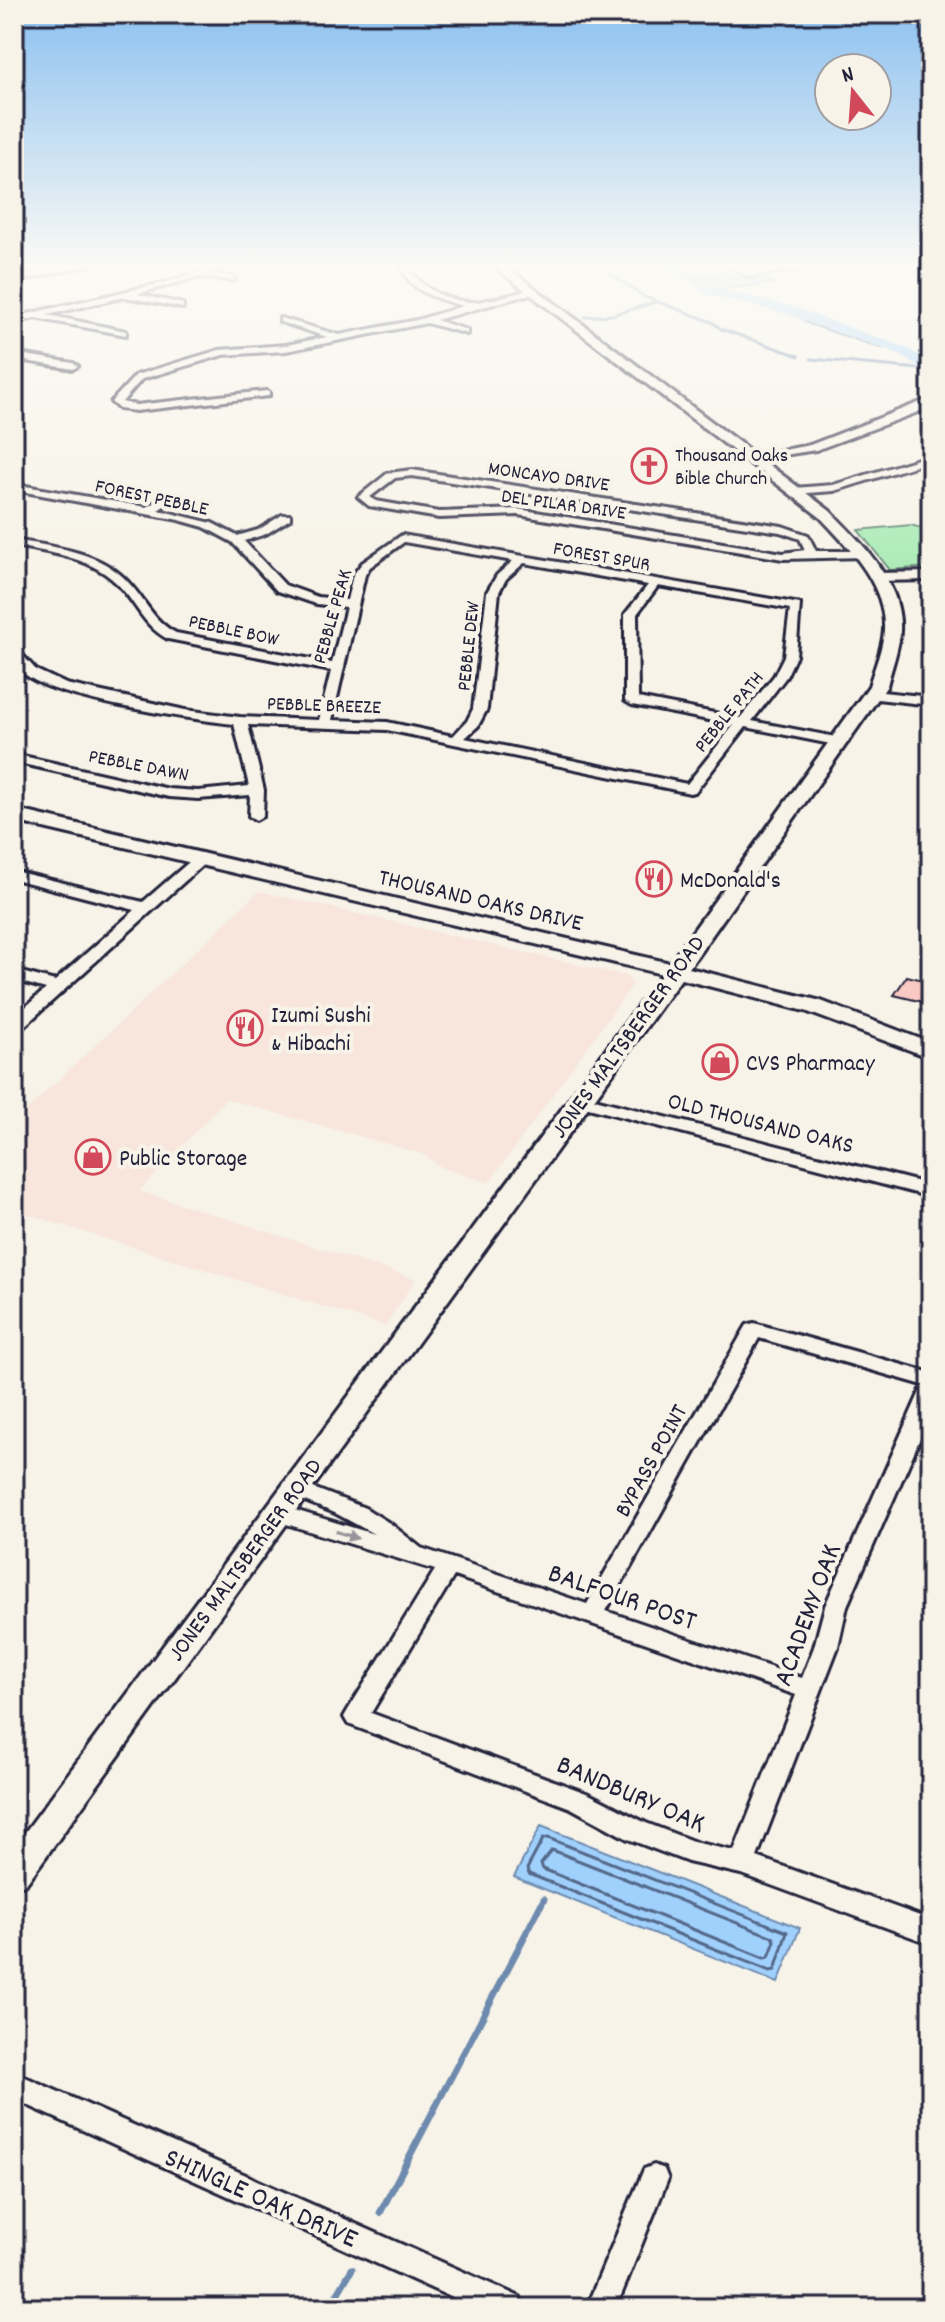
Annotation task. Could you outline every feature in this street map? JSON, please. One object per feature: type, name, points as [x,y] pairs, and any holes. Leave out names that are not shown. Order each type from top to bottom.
[{"type":"main road","name":"JONES MALTSBERGER ROAD","points":[[14,1874],[876,690],[892,631],[888,601],[864,554],[825,514],[641,373]]},
{"type":"main road","name":"THOUSAND OAKS DRIVE","points":[[14,815],[805,1004],[931,1051]]},
{"type":"street","points":[[151,373],[139,377],[116,402],[122,407],[136,408],[266,394]]},
{"type":"street","points":[[747,454],[812,448],[931,401]]},
{"type":"street","points":[[794,491],[834,488],[931,458]]},
{"type":"street","name":"DEL PILAR DRIVE","points":[[402,473],[392,475],[365,494],[363,499],[439,515],[518,512],[775,555],[798,557],[807,554]]},
{"type":"street","name":"MONCAYO DRIVE","points":[[402,473],[575,496],[782,529],[804,537],[811,550],[807,554]]},
{"type":"street","points":[[40,491],[60,479]]},
{"type":"street","name":"FOREST PEBBLE","points":[[14,487],[195,521],[236,540],[281,588],[316,600],[351,604]]},
{"type":"street","points":[[148,511],[169,498]]},
{"type":"street","points":[[236,540],[262,532],[286,517]]},
{"type":"street","name":"FOREST SPUR","points":[[402,538],[796,607]]},
{"type":"street","name":"PEBBLE PEAK","points":[[325,722],[361,571],[402,538]]},
{"type":"street","name":"PEBBLE BOW","points":[[14,543],[74,555],[109,570],[127,586],[149,622],[172,636],[337,668]]},
{"type":"street","points":[[807,554],[864,554]]},
{"type":"street","name":"PEBBLE DEW","points":[[456,740],[473,723],[480,709],[493,592],[501,577],[522,559]]},
{"type":"street","points":[[877,577],[931,576]]},
{"type":"street","points":[[655,583],[631,614],[632,701],[841,742]]},
{"type":"street","name":"PEBBLE PATH","points":[[690,789],[775,685],[790,656],[796,607]]},
{"type":"street","name":"PEBBLE BREEZE","points":[[14,653],[31,673],[62,687],[185,714],[240,721],[387,726],[690,789]]},
{"type":"street","points":[[876,690],[931,699]]},
{"type":"street","points":[[240,721],[257,790],[256,816]]},
{"type":"street","name":"PEBBLE DAWN","points":[[14,758],[169,793],[198,795],[257,790]]},
{"type":"street","points":[[14,1026],[201,859]]},
{"type":"street","points":[[14,875],[147,908]]},
{"type":"street","points":[[14,975],[58,987]]},
{"type":"street","name":"OLD THOUSAND OAKS","points":[[579,1100],[931,1191]]},
{"type":"street","name":"BYPASS POINT","points":[[592,1616],[754,1330],[931,1380]]},
{"type":"street","name":"ACADEMY OAK","points":[[742,1863],[826,1647],[836,1606],[931,1389]]},
{"type":"street","name":"BALFOUR POST","points":[[286,1501],[376,1545],[417,1555],[810,1690]]},
{"type":"street","name":"BANDBURY OAK","points":[[448,1567],[356,1717],[580,1801],[649,1836],[697,1854],[742,1863],[931,1932]]},
{"type":"street","name":"SHINGLE OAK DRIVE","points":[[14,2085],[509,2308]]},
{"type":"street","points":[[601,2308],[654,2179]]},
{"type":"shaded area","points":[[259,891],[627,976],[633,984],[489,1183],[443,1168],[422,1154],[226,1099],[140,1191],[416,1279],[385,1326],[14,1210],[14,1122]]},
{"type":"green space","points":[[911,525],[931,531],[931,567],[890,570],[858,530]]},
{"type":"water","points":[[541,1826],[800,1928],[778,1983],[514,1877]]},
{"type":"building","points":[[907,976],[931,982],[931,1004],[894,995]]},
{"type":"waterway","points":[[380,2213],[544,1899]]},
{"type":"waterway","points":[[329,2308],[352,2269]]},
{"type":"place","name":"Thousand Oaks Bible Church","points":[[649,466]]},
{"type":"place","name":"McDonald's","points":[[654,879]]},
{"type":"place","name":"Izumi Sushi & Hibachi","points":[[245,1028]]},
{"type":"place","name":"CVS Pharmacy","points":[[720,1062]]},
{"type":"place","name":"Public Storage","points":[[93,1157]]}]
